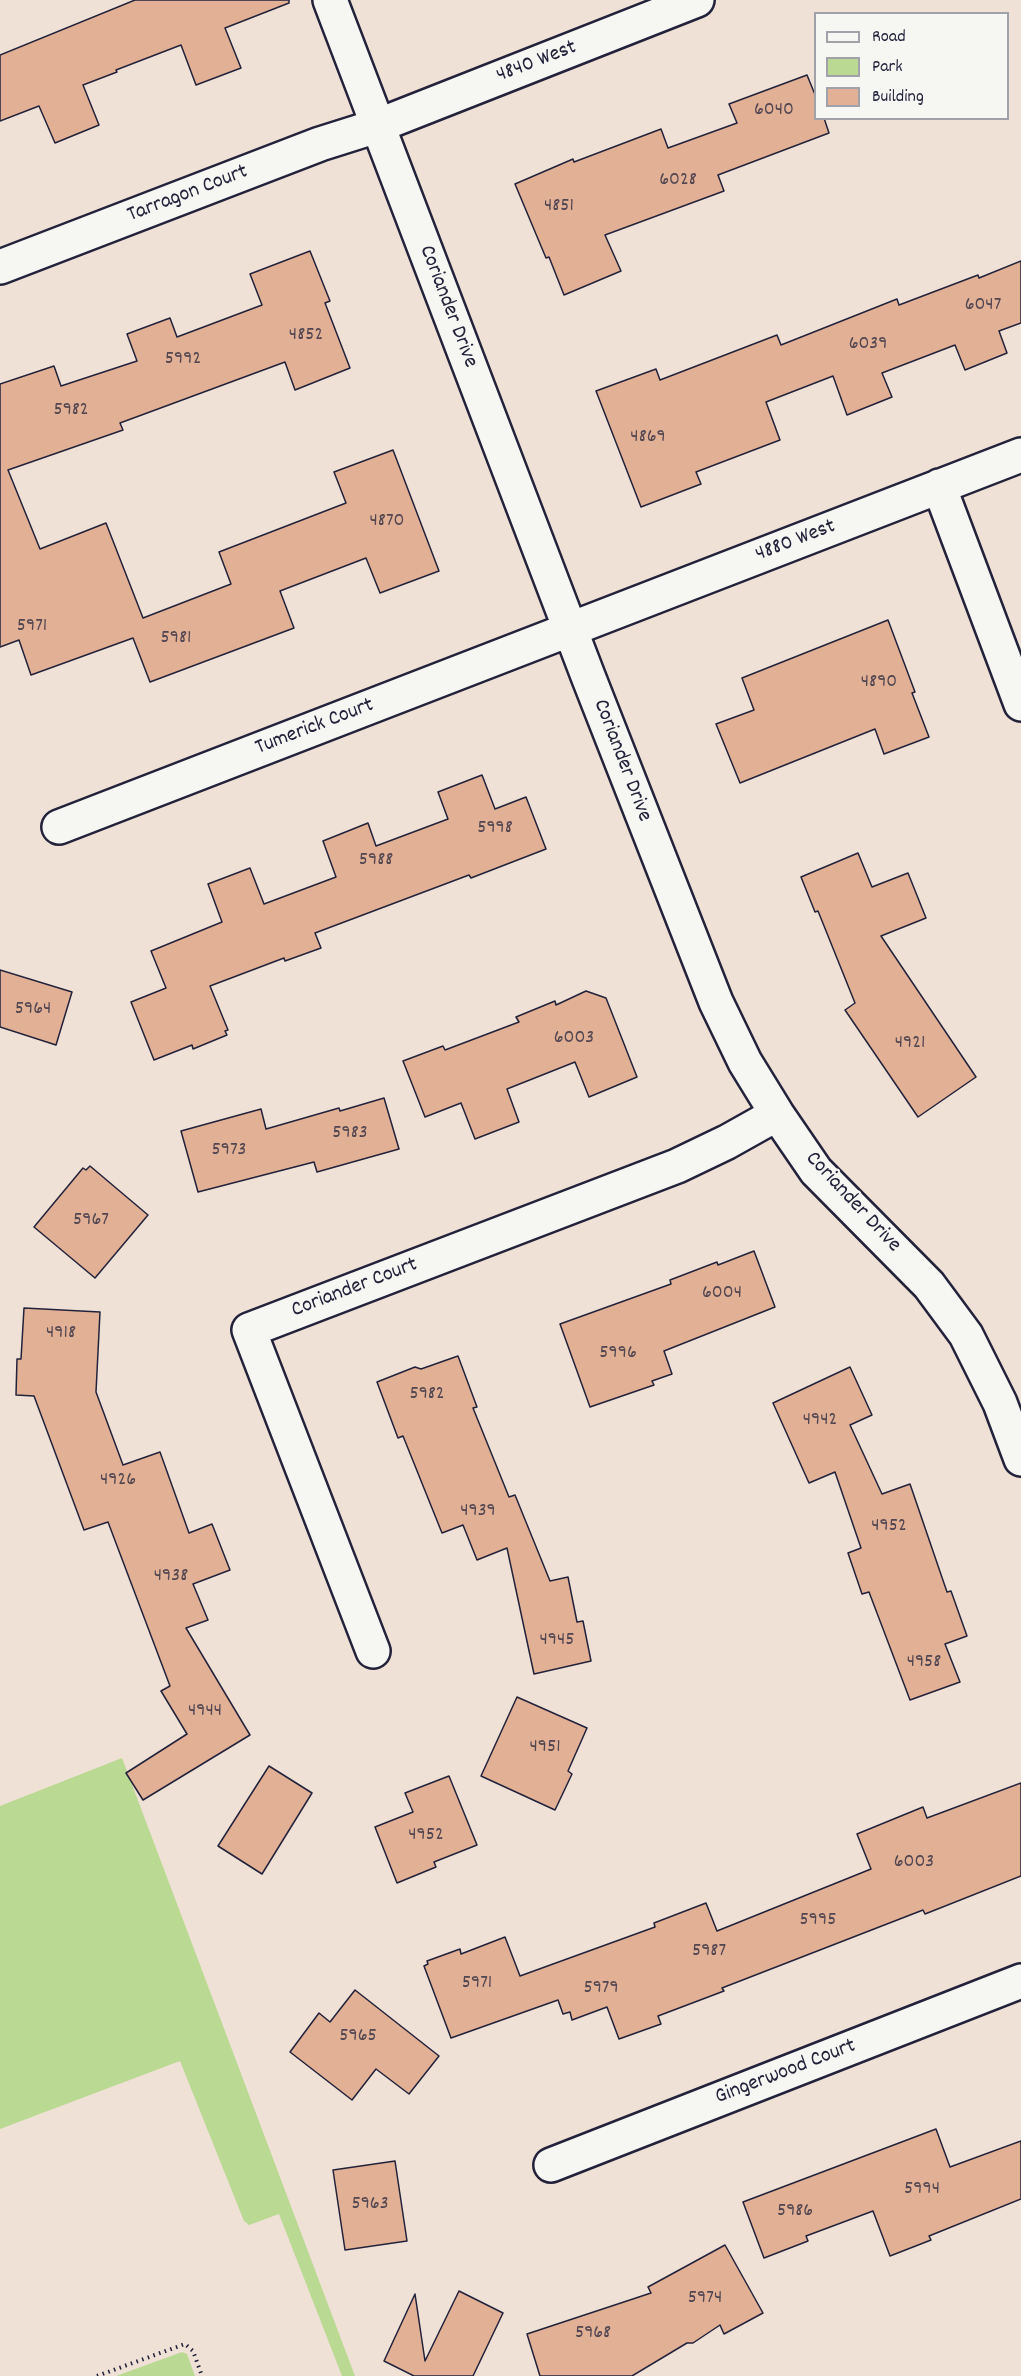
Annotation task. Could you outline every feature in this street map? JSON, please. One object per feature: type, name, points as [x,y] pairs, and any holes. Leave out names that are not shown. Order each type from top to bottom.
[{"type":"street","name":"Coriander Drive","points":[[330,0],[570,629],[716,1002],[745,1062],[777,1114],[816,1170],[929,1285],[1010,1399],[1021,1459]]},
{"type":"street","name":"4840 West","points":[[377,126],[697,0]]},
{"type":"street","name":"Tarragon Court","points":[[0,267],[320,144],[377,126]]},
{"type":"street","name":"4880 West","points":[[570,629],[1021,455]]},
{"type":"street","points":[[939,486],[1021,704]]},
{"type":"street","name":"Tumerick Court","points":[[59,827],[570,629]]},
{"type":"street","name":"Coriander Court","points":[[373,1651],[249,1330],[677,1166],[777,1114]]},
{"type":"street","name":"Gingerwood Court","points":[[551,2165],[1021,1981]]},
{"type":"path","points":[[97,2376],[185,2344],[192,2351],[202,2376]]},
{"type":"green space","points":[[122,1758],[355,2376],[342,2376],[279,2214],[249,2225],[244,2221],[180,2061],[0,2129],[0,1806]]},
{"type":"green space","points":[[182,2352],[187,2354],[195,2376],[116,2376]]},
{"type":"building","points":[[135,0],[289,0],[289,3],[225,28],[241,68],[196,85],[181,45],[83,85],[99,125],[55,143],[39,106],[0,121],[0,55]]},
{"type":"building","points":[[807,75],[814,92],[814,120],[825,120],[829,133],[718,175],[724,191],[605,235],[621,271],[564,295],[515,184],[573,159],[574,162],[661,129],[668,148],[737,123],[729,104]]},
{"type":"building","points":[[310,251],[330,301],[325,303],[350,368],[295,390],[285,362],[120,423],[123,430],[8,470],[40,549],[106,523],[143,618],[231,584],[219,552],[346,503],[334,472],[393,450],[439,571],[380,593],[366,558],[280,591],[294,628],[150,682],[133,638],[31,675],[19,640],[0,647],[0,384],[54,366],[61,386],[137,361],[127,334],[170,318],[177,337],[262,305],[250,274]]},
{"type":"building","points":[[1021,261],[1021,323],[999,331],[1007,353],[965,370],[955,345],[882,373],[892,397],[847,415],[833,376],[766,402],[780,440],[696,472],[701,484],[641,507],[596,391],[656,369],[660,380],[777,335],[781,345],[897,299],[899,305]]},
{"type":"building","points":[[888,620],[929,737],[884,754],[875,729],[740,783],[716,724],[754,710],[742,678]]},
{"type":"building","points":[[482,775],[495,809],[526,797],[546,849],[471,878],[469,875],[315,933],[321,948],[285,961],[284,958],[210,986],[228,1030],[225,1031],[227,1035],[193,1049],[192,1045],[154,1060],[131,1002],[166,988],[151,951],[222,922],[208,884],[250,868],[264,904],[336,877],[323,841],[368,823],[376,846],[448,819],[438,792]]},
{"type":"building","points":[[858,853],[872,887],[908,873],[926,918],[881,936],[976,1077],[918,1117],[845,1010],[855,1003],[818,911],[815,912],[801,877]]},
{"type":"building","points":[[0,970],[72,992],[56,1045],[0,1027]]},
{"type":"building","points":[[586,991],[606,998],[637,1077],[589,1097],[575,1062],[507,1089],[519,1122],[475,1139],[461,1103],[425,1117],[403,1061],[443,1046],[445,1050],[519,1022],[516,1017],[555,1001],[556,1005]]},
{"type":"building","points":[[384,1098],[399,1149],[317,1172],[314,1162],[198,1192],[181,1131],[261,1109],[266,1129]]},
{"type":"building","points":[[90,1166],[148,1215],[95,1278],[34,1227],[83,1168],[86,1170]]},
{"type":"building","points":[[754,1251],[775,1307],[664,1351],[672,1374],[652,1381],[654,1385],[590,1407],[560,1324],[671,1284],[670,1280],[717,1262],[718,1265]]},
{"type":"building","points":[[24,1308],[100,1312],[96,1392],[123,1465],[160,1452],[189,1533],[212,1524],[230,1570],[193,1584],[208,1620],[186,1628],[250,1735],[143,1800],[126,1773],[187,1734],[161,1691],[170,1686],[108,1522],[84,1530],[34,1396],[16,1395],[17,1359],[21,1359]]},
{"type":"building","points":[[458,1356],[477,1407],[473,1408],[509,1497],[515,1495],[550,1581],[568,1577],[577,1622],[583,1621],[591,1661],[534,1674],[507,1548],[477,1560],[463,1525],[442,1533],[403,1436],[398,1438],[377,1382],[415,1367],[421,1369]]},
{"type":"building","points":[[850,1367],[872,1415],[850,1425],[882,1494],[910,1484],[947,1592],[951,1591],[967,1636],[945,1644],[960,1682],[910,1700],[869,1592],[862,1594],[848,1553],[861,1548],[835,1472],[809,1483],[773,1403]]},
{"type":"building","points":[[517,1697],[587,1728],[568,1771],[572,1774],[555,1810],[481,1776]]},
{"type":"building","points":[[269,1766],[312,1793],[262,1874],[218,1846]]},
{"type":"building","points":[[449,1776],[477,1845],[434,1862],[436,1867],[397,1883],[375,1827],[413,1812],[405,1793]]},
{"type":"building","points":[[1021,1783],[1021,1876],[925,1914],[923,1910],[722,1988],[724,1991],[658,2016],[661,2024],[619,2039],[607,2007],[572,2020],[570,2012],[563,2014],[558,2000],[451,2038],[424,1966],[428,1964],[427,1961],[460,1949],[461,1954],[505,1937],[520,1976],[655,1927],[654,1923],[706,1903],[717,1931],[871,1869],[857,1834],[923,1807],[927,1818]]},
{"type":"building","points":[[355,1990],[439,2056],[409,2094],[376,2069],[352,2100],[290,2052],[319,2013],[330,2022]]},
{"type":"building","points":[[936,2129],[950,2167],[1021,2141],[1021,2199],[929,2236],[931,2240],[890,2256],[873,2211],[806,2236],[808,2241],[764,2258],[743,2202]]},
{"type":"building","points":[[395,2161],[407,2241],[345,2250],[333,2170]]},
{"type":"building","points":[[725,2245],[763,2313],[724,2334],[720,2325],[693,2343],[687,2343],[632,2376],[540,2376],[527,2334],[651,2293],[648,2287]]},
{"type":"building","points":[[459,2291],[503,2313],[473,2376],[414,2376],[384,2361],[415,2294],[425,2361]]}]
